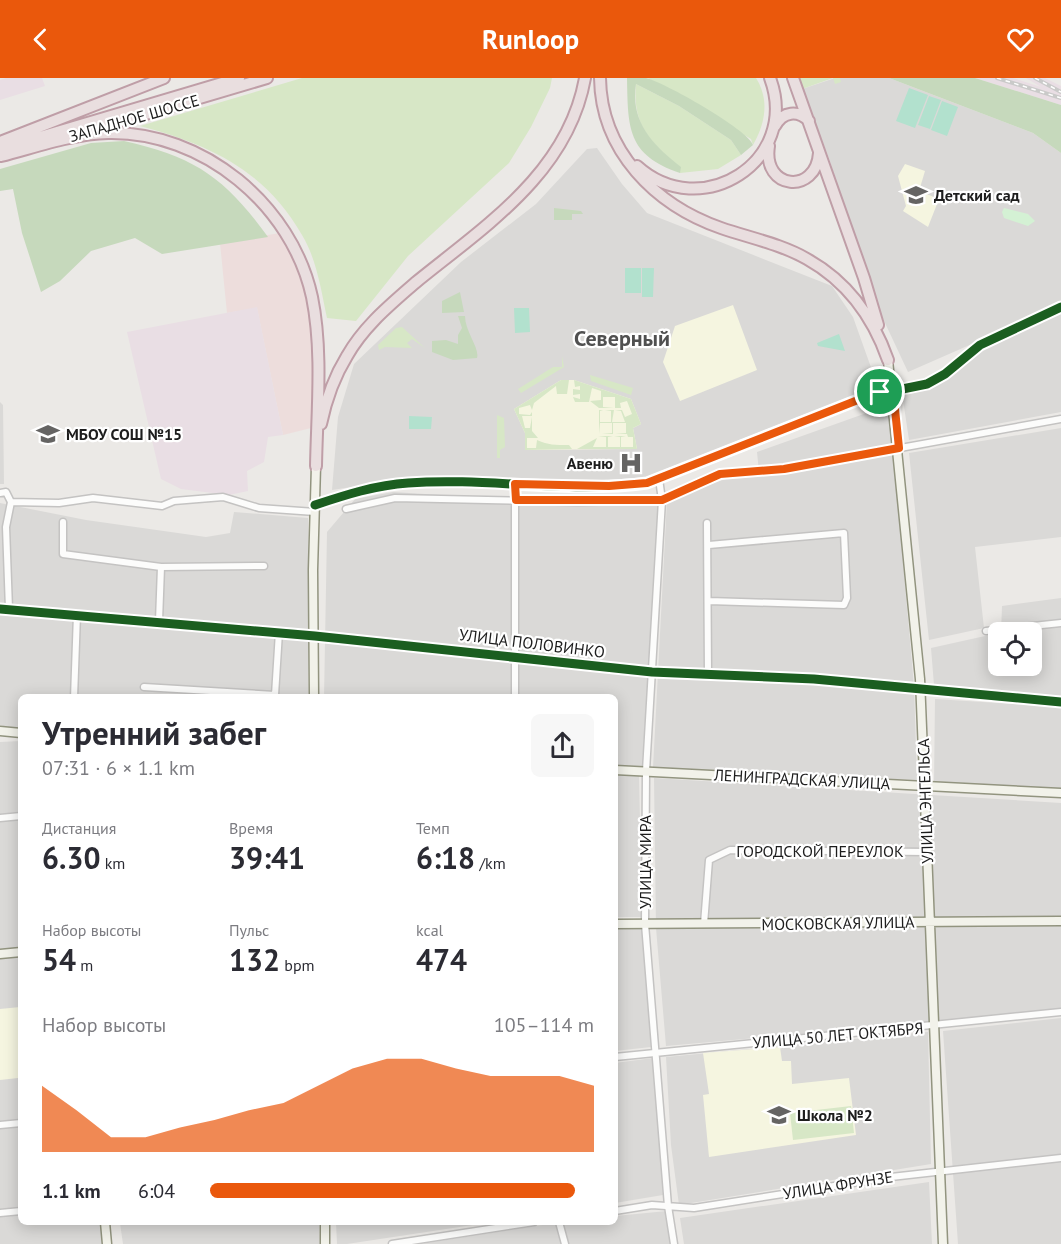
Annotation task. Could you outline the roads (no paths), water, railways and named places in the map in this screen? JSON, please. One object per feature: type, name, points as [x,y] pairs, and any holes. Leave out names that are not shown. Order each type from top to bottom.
[{"type":"highway","points":[[0,142],[164,78]]},
{"type":"highway","points":[[0,154],[239,78]]},
{"type":"highway","name":"ЗАПАДНОЕ ШОССЕ","points":[[0,154],[267,78]]},
{"type":"highway","points":[[316,466],[321,422],[331,388],[357,340],[383,310],[505,210],[539,176],[564,140],[579,103],[585,78]]},
{"type":"highway","points":[[600,78],[606,120],[622,155],[649,188],[681,211],[700,220],[782,247],[826,271],[861,304],[874,325],[888,360]]},
{"type":"highway","points":[[770,78],[776,108],[769,166],[778,178],[786,181],[804,180],[817,166],[819,151]]},
{"type":"highway","points":[[793,78],[864,278],[888,360]]},
{"type":"highway","points":[[602,101],[614,134],[632,162],[658,181],[673,187],[705,189],[734,179],[756,160],[780,118],[788,114],[800,115],[809,122]]},
{"type":"highway","points":[[0,154],[94,133],[126,134],[165,142],[190,151],[213,162],[251,190],[285,231],[297,253],[312,298],[316,344],[316,466]]},
{"type":"street","points":[[10,502],[59,503],[93,498],[162,506],[174,501],[223,497],[259,508],[315,509],[393,484],[632,485],[659,479],[868,396],[927,384],[945,374],[981,345],[1061,306]]},
{"type":"street","name":"УЛИЦА ЭНГЕЛЬСА","points":[[888,360],[899,448],[920,689],[938,1171],[943,1244]]},
{"type":"street","points":[[346,509],[395,498],[662,500],[720,474],[784,469],[1061,419]]},
{"type":"street","points":[[314,694],[316,466]]},
{"type":"street","name":"УЛИЦА МИРА","points":[[659,479],[662,500],[646,771],[645,924],[654,1053],[668,1206],[674,1244]]},
{"type":"street","points":[[515,484],[515,694]]},
{"type":"street","points":[[0,493],[6,492],[10,502],[3,543],[9,609]]},
{"type":"street","points":[[63,522],[63,554],[161,567],[264,566]]},
{"type":"street","points":[[707,523],[709,545],[708,674]]},
{"type":"street","points":[[709,545],[844,533],[847,598],[844,605],[709,601]]},
{"type":"street","points":[[159,621],[161,567]]},
{"type":"street","name":"УЛИЦА ПОЛОВИНКО","points":[[0,609],[279,632],[516,657],[540,662],[652,672],[814,679],[1061,702]]},
{"type":"street","points":[[74,694],[77,614]]},
{"type":"street","points":[[986,631],[1061,623]]},
{"type":"street","points":[[275,694],[279,632]]},
{"type":"street","points":[[144,687],[259,694]]},
{"type":"street","points":[[0,731],[18,733]]},
{"type":"street","name":"ЛЕНИНГРАДСКАЯ УЛИЦА","points":[[618,770],[1061,793]]},
{"type":"street","points":[[0,818],[18,816]]},
{"type":"street","name":"ГОРОДСКОЙ ПЕРЕУЛОК","points":[[704,924],[709,860],[719,853],[730,850],[926,852]]},
{"type":"street","name":"МОСКОВСКАЯ УЛИЦА","points":[[618,924],[1061,921]]},
{"type":"street","points":[[0,954],[18,952]]},
{"type":"street","name":"УЛИЦА 50 ЛЕТ ОКТЯБРЯ","points":[[618,1057],[1061,1012]]},
{"type":"street","points":[[0,1125],[18,1123]]},
{"type":"street","name":"УЛИЦА ФРУНЗЕ","points":[[618,1211],[652,1205],[694,1208],[938,1171],[1061,1158]]},
{"type":"street","points":[[0,1213],[18,1211]]},
{"type":"street","points":[[105,1225],[107,1244]]},
{"type":"street","points":[[325,1225],[325,1244]]},
{"type":"street","points":[[392,1244],[515,1225]]},
{"type":"street","points":[[560,1225],[565,1244]]},
{"type":"railway","points":[[997,78],[1061,98]]},
{"type":"railway","points":[[1035,78],[1061,92]]},
{"type":"place","name":"Детский сад","points":[[916,195]]},
{"type":"place","name":"МБОУ СОШ №15","points":[[48,434]]},
{"type":"place","name":"Авеню","points":[[631,463]]},
{"type":"place","name":"Школа №2","points":[[779,1115]]},
{"type":"district","name":"Северный","points":[[622,338]]}]
